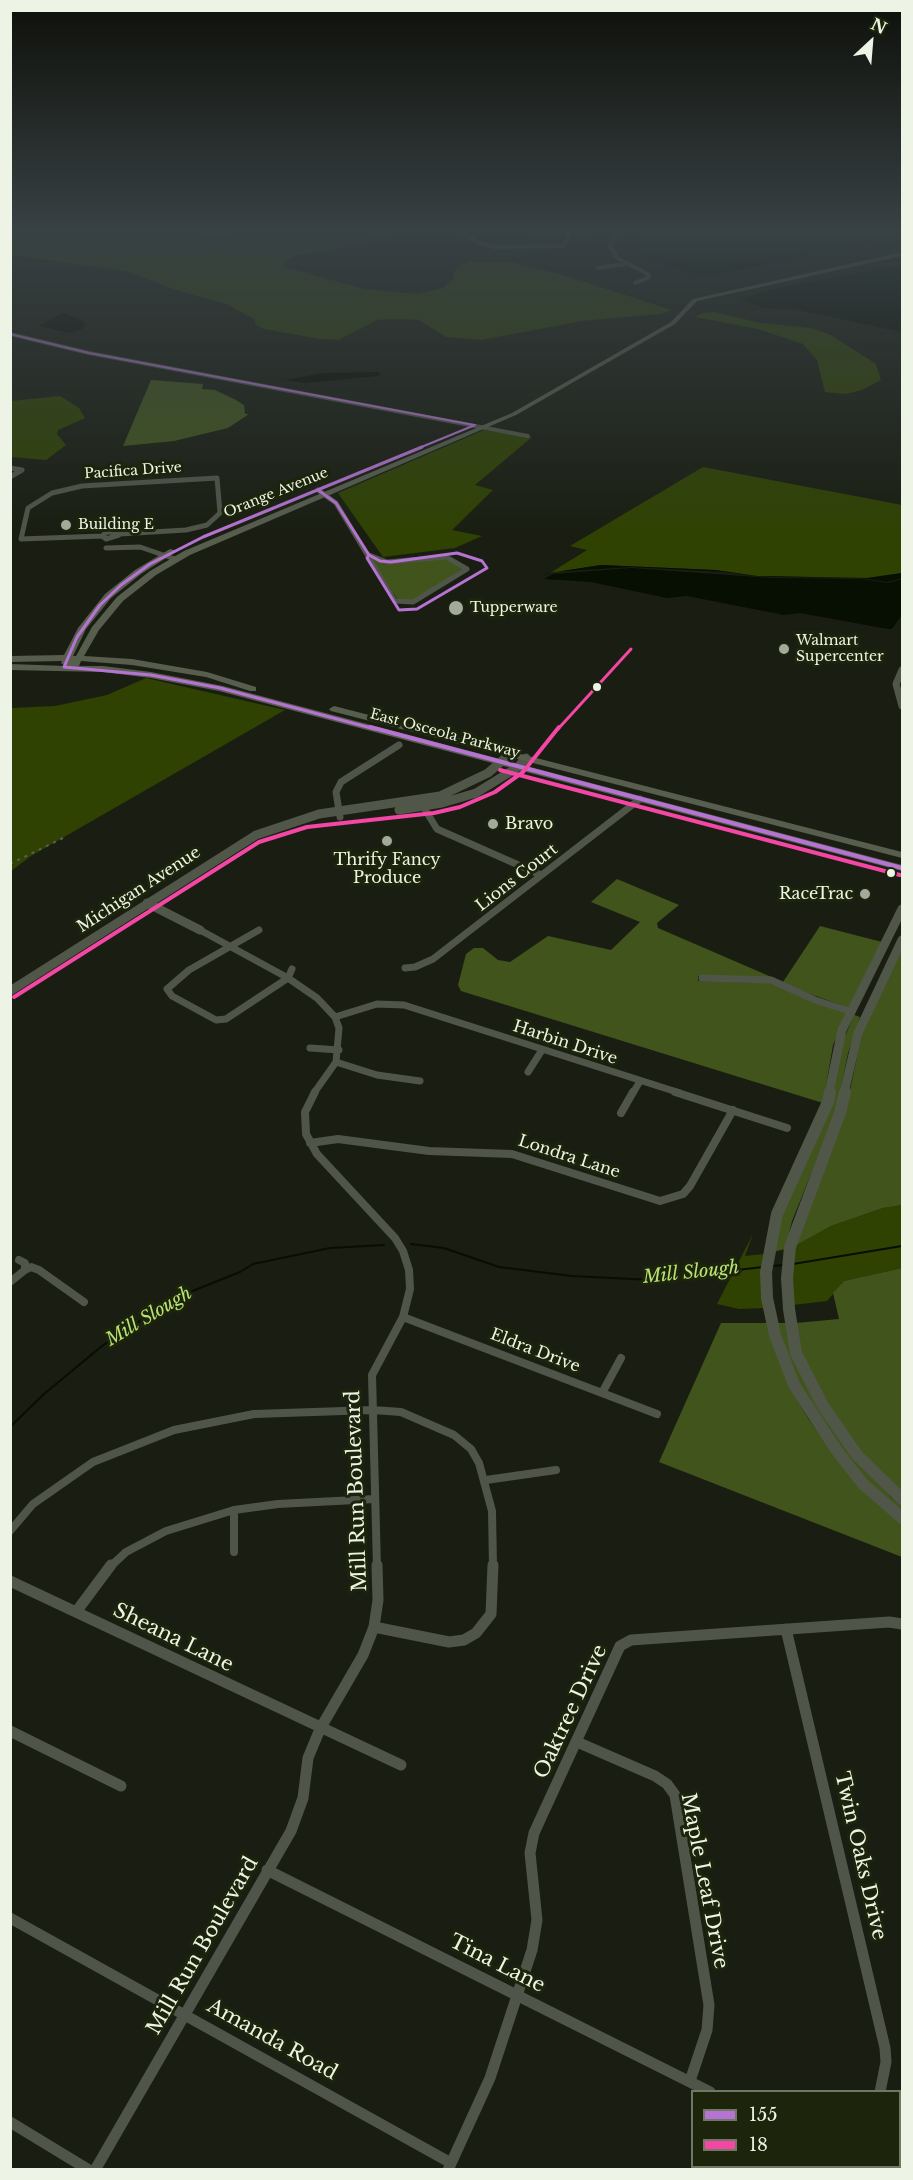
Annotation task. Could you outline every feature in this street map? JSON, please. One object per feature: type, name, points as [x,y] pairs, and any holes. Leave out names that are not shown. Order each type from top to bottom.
[{"type":"main road","points":[[539,398],[654,333]]},
{"type":"main road","name":"Orange Avenue","points":[[71,662],[82,628],[108,596],[164,556],[539,398]]},
{"type":"main road","name":"Orange Avenue","points":[[71,662],[120,598],[145,578],[175,560],[520,412],[539,398]]},
{"type":"main road","points":[[87,644],[93,653],[114,661]]},
{"type":"main road","name":"East Osceola Parkway","points":[[10,658],[71,662],[174,678],[280,700],[510,754],[903,855]]},
{"type":"main road","name":"East Osceola Parkway","points":[[10,667],[114,661],[197,673],[280,700]]},
{"type":"main road","name":"East Osceola Parkway","points":[[304,706],[502,763],[903,868]]},
{"type":"street","points":[[10,334],[89,353],[528,436]]},
{"type":"street","points":[[10,468],[22,470],[10,477]]},
{"type":"street","name":"Pacifica Drive","points":[[217,478],[220,513],[207,525],[186,530],[111,537],[21,539],[28,508],[38,500],[58,491],[82,486],[217,478]]},
{"type":"street","points":[[318,490],[327,494],[336,503],[395,601],[411,603],[456,578],[467,568],[449,558],[433,556],[387,562],[369,555]]},
{"type":"street","points":[[106,548],[111,537]]},
{"type":"street","points":[[111,537],[116,546],[140,547],[175,560]]},
{"type":"street","points":[[106,548],[140,547]]},
{"type":"street","points":[[106,548],[164,556]]},
{"type":"street","points":[[903,670],[896,684],[903,706]]},
{"type":"street","points":[[340,813],[336,792],[341,782],[399,745]]},
{"type":"street","name":"Michigan Avenue","points":[[422,803],[469,784],[502,763],[510,754]]},
{"type":"street","name":"Michigan Avenue","points":[[10,991],[244,841],[288,823],[476,793],[518,767],[526,758]]},
{"type":"street","name":"Lions Court","points":[[405,968],[415,967],[433,959],[640,799]]},
{"type":"street","points":[[422,803],[437,829],[541,875]]},
{"type":"street","points":[[147,903],[290,974],[335,1017],[339,1028],[339,1050],[336,1062],[317,1087],[305,1112],[305,1124],[310,1143]]},
{"type":"street","points":[[903,909],[837,1045],[828,1102],[777,1214],[766,1272],[767,1298],[775,1335],[794,1385],[812,1416],[863,1484],[903,1518]]},
{"type":"street","points":[[259,930],[230,945],[176,980],[167,989],[172,996],[216,1020],[226,1019],[290,974]]},
{"type":"street","points":[[903,940],[865,1015],[852,1053],[840,1113],[798,1220],[790,1247],[788,1293],[796,1353],[823,1406],[857,1455],[903,1499]]},
{"type":"street","points":[[702,978],[771,980],[814,1000],[865,1015]]},
{"type":"street","name":"Harbin Drive","points":[[335,1017],[377,1004],[396,1003],[787,1128]]},
{"type":"street","points":[[310,1048],[339,1050]]},
{"type":"street","points":[[528,1072],[542,1050]]},
{"type":"street","points":[[336,1062],[369,1073],[420,1081]]},
{"type":"street","points":[[621,1113],[640,1081]]},
{"type":"street","name":"Londra Lane","points":[[310,1143],[350,1139],[429,1151],[512,1154],[660,1200],[683,1194],[690,1186],[733,1110]]},
{"type":"street","name":"Mill Run Boulevard","points":[[94,2169],[291,1831],[303,1798],[308,1758],[320,1729],[363,1655],[374,1627],[378,1600],[372,1375],[403,1317],[410,1288],[409,1270],[403,1251],[384,1226],[310,1143]]},
{"type":"street","points":[[20,1260],[25,1263],[26,1270]]},
{"type":"street","points":[[10,1282],[32,1267],[84,1302]]},
{"type":"street","name":"Eldra Drive","points":[[403,1317],[657,1414]]},
{"type":"street","points":[[602,1393],[621,1358]]},
{"type":"street","points":[[10,1531],[33,1504],[57,1485],[93,1462],[174,1430],[254,1414],[373,1410],[401,1412],[454,1435],[471,1449],[486,1480],[492,1511],[493,1601],[491,1614],[484,1624],[476,1634],[464,1640],[449,1642],[374,1627]]},
{"type":"street","points":[[486,1480],[556,1470]]},
{"type":"street","points":[[76,1612],[113,1563],[126,1552],[166,1531],[234,1510],[278,1504],[375,1499]]},
{"type":"street","points":[[234,1510],[234,1552]]},
{"type":"street","name":"Sheana Lane","points":[[10,1581],[400,1765]]},
{"type":"street","name":"Oaktree Drive","points":[[450,2166],[489,2078],[532,1950],[537,1920],[530,1853],[534,1833],[620,1646],[631,1640],[889,1622],[903,1624]]},
{"type":"street","name":"Twin Oaks Drive","points":[[786,1629],[885,2048],[886,2062],[880,2090]]},
{"type":"street","points":[[10,1731],[121,1786]]},
{"type":"street","name":"Maple Leaf Drive","points":[[577,1742],[655,1776],[667,1784],[675,1795],[709,2005],[707,2030],[690,2081]]},
{"type":"street","name":"Tina Lane","points":[[267,1870],[708,2090]]},
{"type":"street","name":"Amanda Road","points":[[10,1918],[184,2013],[450,2166]]},
{"type":"street","points":[[10,2122],[89,2169]]},
{"type":"green space","points":[[285,333],[352,333],[338,340]]},
{"type":"green space","points":[[439,333],[520,333],[481,340],[446,337]]},
{"type":"green space","points":[[769,333],[825,333],[831,335],[876,364],[881,380],[862,390],[846,394],[825,392],[817,360],[803,344]]},
{"type":"green space","points":[[151,380],[203,384],[202,389],[215,390],[244,405],[245,414],[249,414],[228,428],[174,441],[123,446]]},
{"type":"green space","points":[[60,396],[79,408],[85,418],[58,430],[57,434],[66,445],[46,460],[11,457],[11,401]]},
{"type":"green space","points":[[484,430],[532,437],[475,485],[493,490],[452,530],[482,536],[455,548],[383,557],[338,493]]},
{"type":"green space","points":[[703,467],[902,505],[902,573],[867,578],[757,576],[715,570],[601,565],[550,573],[587,550],[570,546]]},
{"type":"green space","points":[[370,558],[387,563],[442,558],[464,568],[412,601],[398,600]]},
{"type":"green space","points":[[146,678],[285,710],[31,856],[11,871],[11,708],[55,706],[107,695]]},
{"type":"green space","points":[[617,879],[679,905],[657,923],[658,928],[783,982],[820,926],[882,942],[849,1008],[763,977],[698,976],[698,981],[770,983],[813,1002],[847,1013],[833,1045],[823,1103],[461,991],[458,985],[466,954],[474,948],[483,948],[498,960],[510,962],[548,936],[611,950],[640,922],[591,902]]},
{"type":"green space","points":[[902,948],[902,1205],[883,1208],[831,1226],[795,1246],[850,1090],[862,1033]]},
{"type":"green space","points":[[854,1015],[860,1017],[848,1053],[836,1112],[792,1221],[785,1249],[773,1252],[781,1215],[832,1103],[841,1046]]},
{"type":"green space","points":[[902,1205],[902,1268],[844,1281],[827,1301],[793,1305],[791,1278],[795,1246],[831,1226],[883,1208]]},
{"type":"green space","points":[[753,1234],[745,1256],[764,1254],[764,1308],[739,1309],[717,1304]]},
{"type":"green space","points":[[902,1268],[902,1494],[861,1453],[827,1404],[801,1352],[796,1323],[839,1319],[833,1293],[844,1281]]},
{"type":"green space","points":[[721,1323],[767,1323],[789,1387],[808,1418],[833,1454],[902,1524],[902,1557],[659,1462]]},
{"type":"green space","points":[[777,1323],[786,1323],[792,1354],[891,1497],[902,1505],[902,1513],[867,1481],[841,1449],[798,1384]]},
{"type":"shaded area","points":[[323,373],[381,373],[378,376],[306,383],[286,380]]},
{"type":"shaded area","points":[[601,565],[715,570],[757,576],[867,578],[902,573],[902,578],[887,582],[860,578],[771,577],[755,576],[724,572],[631,567],[558,572]]},
{"type":"shaded area","points":[[631,568],[771,578],[861,579],[888,583],[902,579],[902,615],[892,629],[888,629],[800,613],[784,615],[687,596],[667,598],[591,582],[544,579],[553,574]]},
{"type":"waterway","name":"Mill Slough","points":[[411,1244],[444,1248],[499,1267],[572,1276],[651,1280],[763,1267]]},
{"type":"waterway","name":"Mill Slough","points":[[10,1427],[44,1394],[102,1346],[175,1298],[240,1272],[253,1264],[330,1248],[384,1245]]},
{"type":"waterway","name":"Mill Slough","points":[[793,1264],[902,1246]]},
{"type":"waterway","name":"Mill Slough","points":[[772,1266],[784,1265]]},
{"type":"railway","points":[[10,864],[67,836]]},
{"type":"transit line","name":"155","points":[[10,334],[89,353],[474,425]]},
{"type":"transit line","name":"155","points":[[475,425],[203,537],[150,564],[121,585],[100,605],[77,637],[64,667],[151,675],[220,688],[902,868]]},
{"type":"transit line","name":"155","points":[[318,490],[336,503],[369,555]]},
{"type":"transit line","name":"155","points":[[457,553],[482,561],[487,568],[417,609],[399,610],[367,558],[369,555],[380,561],[391,562],[457,553]]},
{"type":"transit line","name":"18","points":[[14,997],[259,842],[307,827],[434,813],[460,807],[495,792],[523,772],[582,700],[596,689],[631,649]]},
{"type":"transit line","name":"18","points":[[500,770],[900,875]]},
{"type":"place","name":"Building E","points":[[66,525]]},
{"type":"place","name":"Tupperware","points":[[456,608]]},
{"type":"place","name":"Walmart Supercenter","points":[[784,649]]},
{"type":"place","name":"Bravo","points":[[493,824]]},
{"type":"place","name":"Thrify Fancy Produce","points":[[387,841]]},
{"type":"place","name":"RaceTrac","points":[[865,894]]}]
